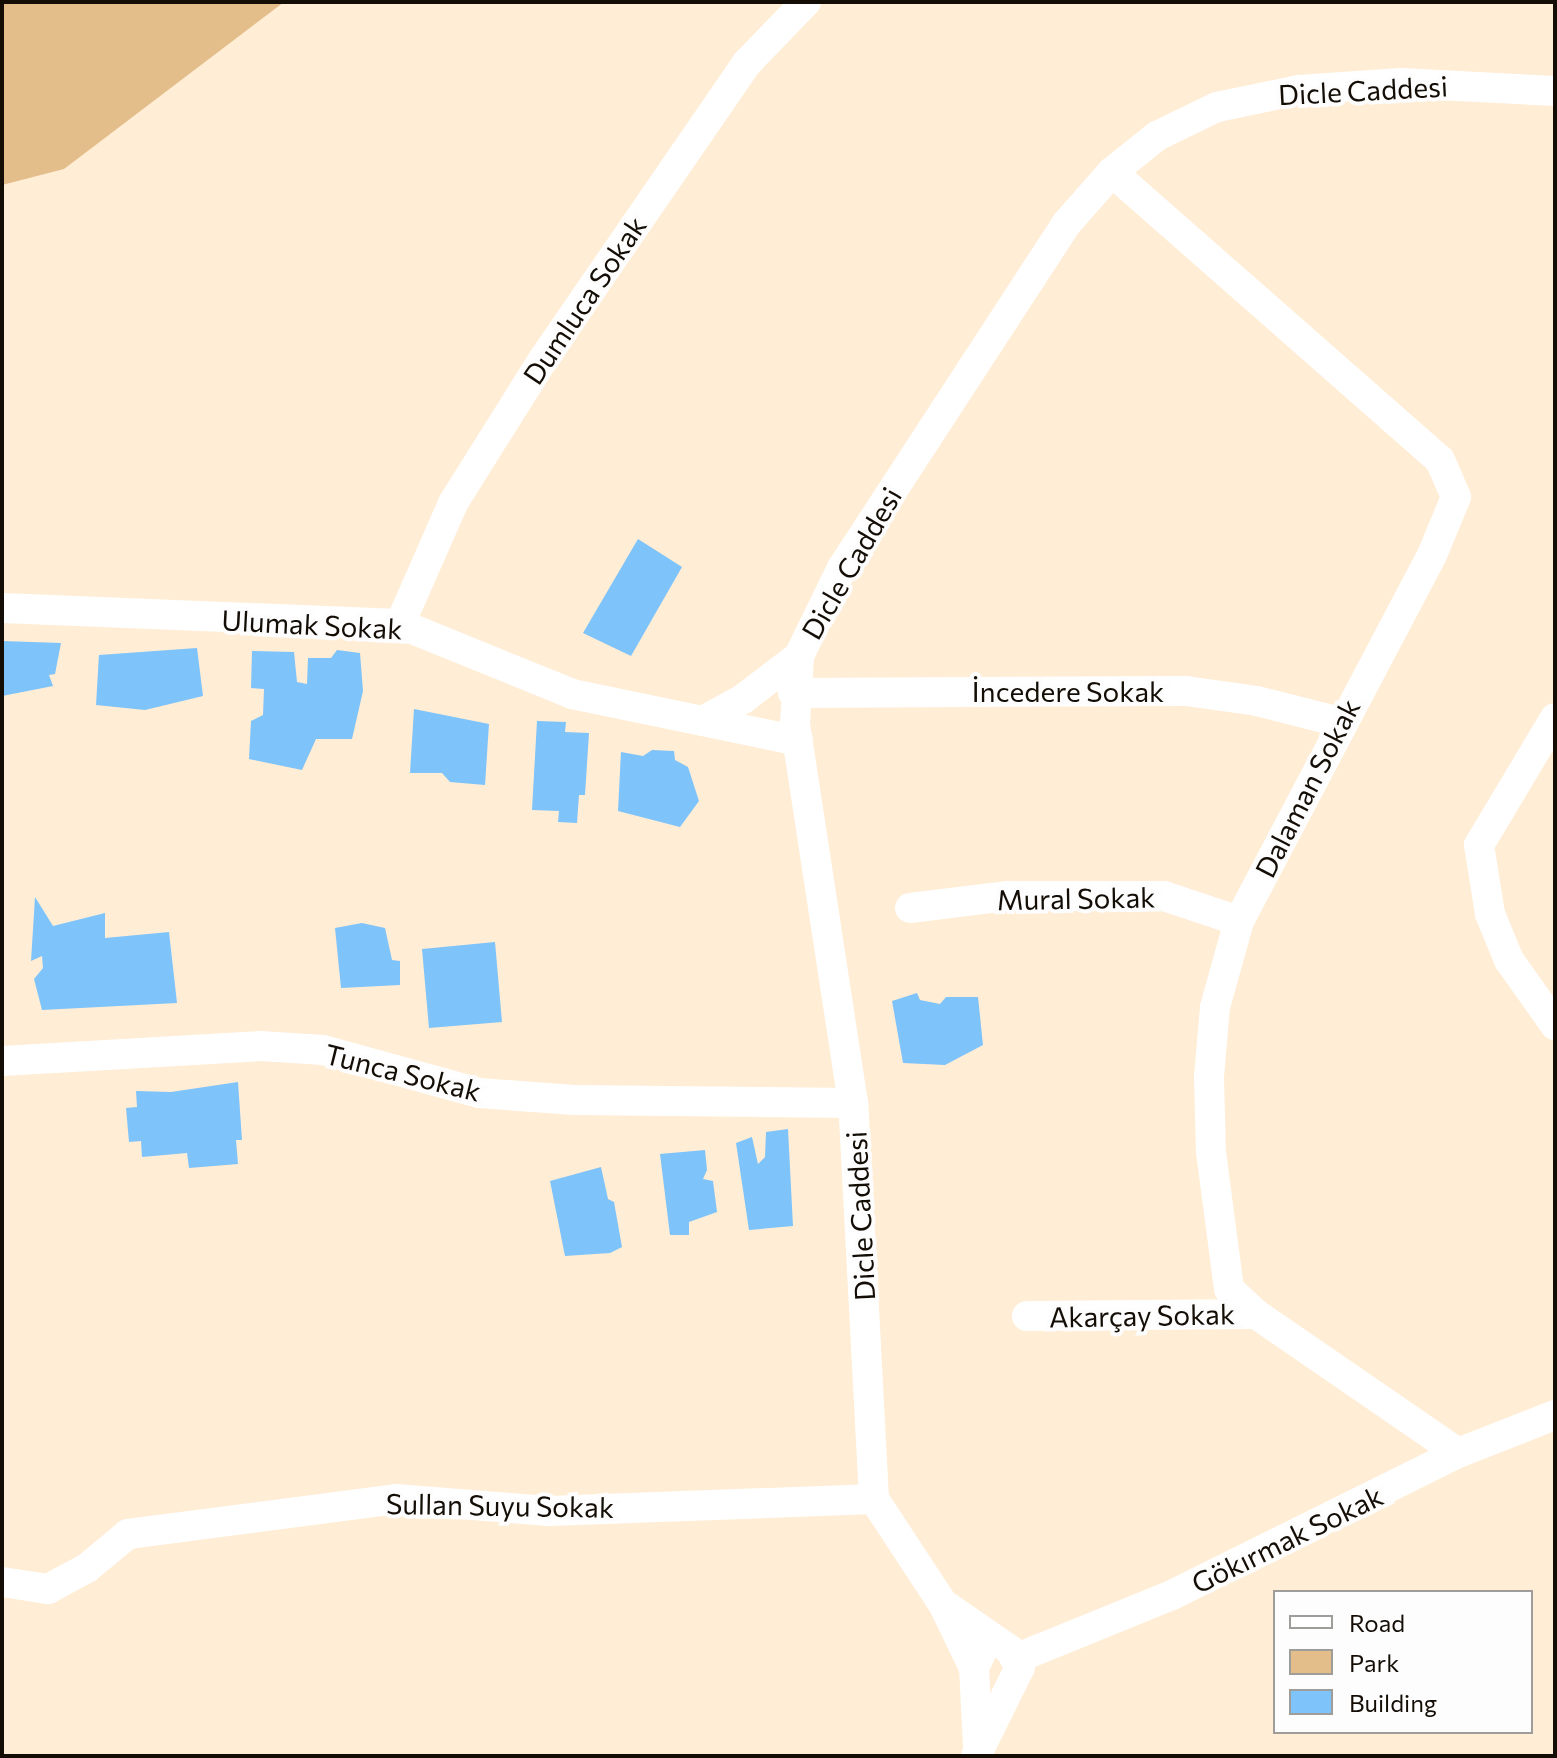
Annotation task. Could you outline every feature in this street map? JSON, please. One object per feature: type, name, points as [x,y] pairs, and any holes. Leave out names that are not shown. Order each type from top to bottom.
[{"type":"street","name":"Dumluca Sokak","points":[[400,624],[453,503],[550,349],[747,63],[806,2]]},
{"type":"street","name":"Dicle Caddesi","points":[[874,1499],[853,1103],[798,741],[793,693],[799,656],[842,568],[918,449],[1067,223],[1112,172],[1185,120],[1260,97],[1401,83],[1555,91]]},
{"type":"street","name":"Dalaman Sokak","points":[[1112,172],[1440,460],[1456,497],[1432,555],[1340,722],[1239,921],[1215,1007],[1209,1077],[1211,1152],[1229,1289],[1256,1314],[1458,1453]]},
{"type":"street","name":"Ulumak Sokak","points":[[2,608],[400,624],[572,694],[798,741]]},
{"type":"street","points":[[703,721],[761,687],[799,656]]},
{"type":"street","name":"İncedere Sokak","points":[[793,693],[1186,691],[1257,701],[1340,722]]},
{"type":"street","points":[[1555,718],[1479,845],[1490,914],[1509,960],[1555,1025]]},
{"type":"street","name":"Mural Sokak","points":[[910,908],[1008,896],[1164,896],[1239,921]]},
{"type":"street","name":"Tunca Sokak","points":[[2,1061],[261,1046],[323,1050],[479,1093],[574,1100],[853,1103]]},
{"type":"street","name":"Akarçay Sokak","points":[[1027,1316],[1256,1314]]},
{"type":"street","name":"Gökırmak Sokak","points":[[1012,1663],[1172,1595],[1458,1453],[1555,1415]]},
{"type":"street","name":"Sullan Suyu Sokak","points":[[2,1582],[48,1589],[87,1568],[128,1534],[396,1499],[549,1511],[874,1499]]},
{"type":"street","points":[[874,1499],[943,1604],[974,1672],[977,1754]]},
{"type":"street","points":[[943,1604],[1012,1663]]},
{"type":"street","points":[[974,1672],[984,1650],[1012,1663]]},
{"type":"street","points":[[977,1754],[1012,1663]]},
{"type":"green space","points":[[2,2],[284,2],[64,169],[2,185]]},
{"type":"building","points":[[638,539],[682,567],[631,656],[583,633]]},
{"type":"building","points":[[2,641],[61,643],[55,674],[49,675],[53,686],[2,696]]},
{"type":"building","points":[[197,648],[203,696],[145,710],[96,705],[99,655]]},
{"type":"building","points":[[337,650],[360,653],[363,691],[352,739],[316,739],[302,770],[249,759],[251,721],[263,715],[264,689],[251,688],[252,651],[294,652],[297,682],[307,684],[308,658],[331,658]]},
{"type":"building","points":[[414,709],[489,724],[485,785],[450,782],[442,773],[410,773]]},
{"type":"building","points":[[537,721],[566,722],[565,732],[589,733],[585,795],[579,795],[577,823],[558,822],[559,811],[532,810]]},
{"type":"building","points":[[652,750],[674,751],[675,760],[688,767],[699,801],[680,827],[618,811],[621,752],[643,756]]},
{"type":"building","points":[[35,897],[53,926],[105,913],[105,938],[169,932],[177,1003],[42,1010],[34,979],[43,968],[42,956],[31,961]]},
{"type":"building","points":[[362,923],[385,928],[392,960],[400,961],[400,985],[341,988],[335,928]]},
{"type":"building","points":[[495,942],[502,1022],[429,1028],[422,949]]},
{"type":"building","points":[[917,993],[920,1000],[940,1004],[946,997],[978,997],[983,1045],[945,1065],[903,1063],[892,1001]]},
{"type":"building","points":[[238,1082],[242,1140],[236,1140],[238,1164],[189,1168],[187,1153],[142,1157],[141,1141],[129,1142],[126,1108],[137,1107],[136,1091],[171,1092]]},
{"type":"building","points":[[788,1129],[793,1226],[749,1230],[736,1143],[752,1137],[758,1164],[765,1157],[766,1132]]},
{"type":"building","points":[[705,1150],[707,1170],[703,1179],[713,1181],[717,1212],[689,1222],[689,1235],[670,1235],[660,1154]]},
{"type":"building","points":[[601,1167],[608,1199],[614,1202],[622,1247],[610,1253],[565,1256],[550,1181]]}]
